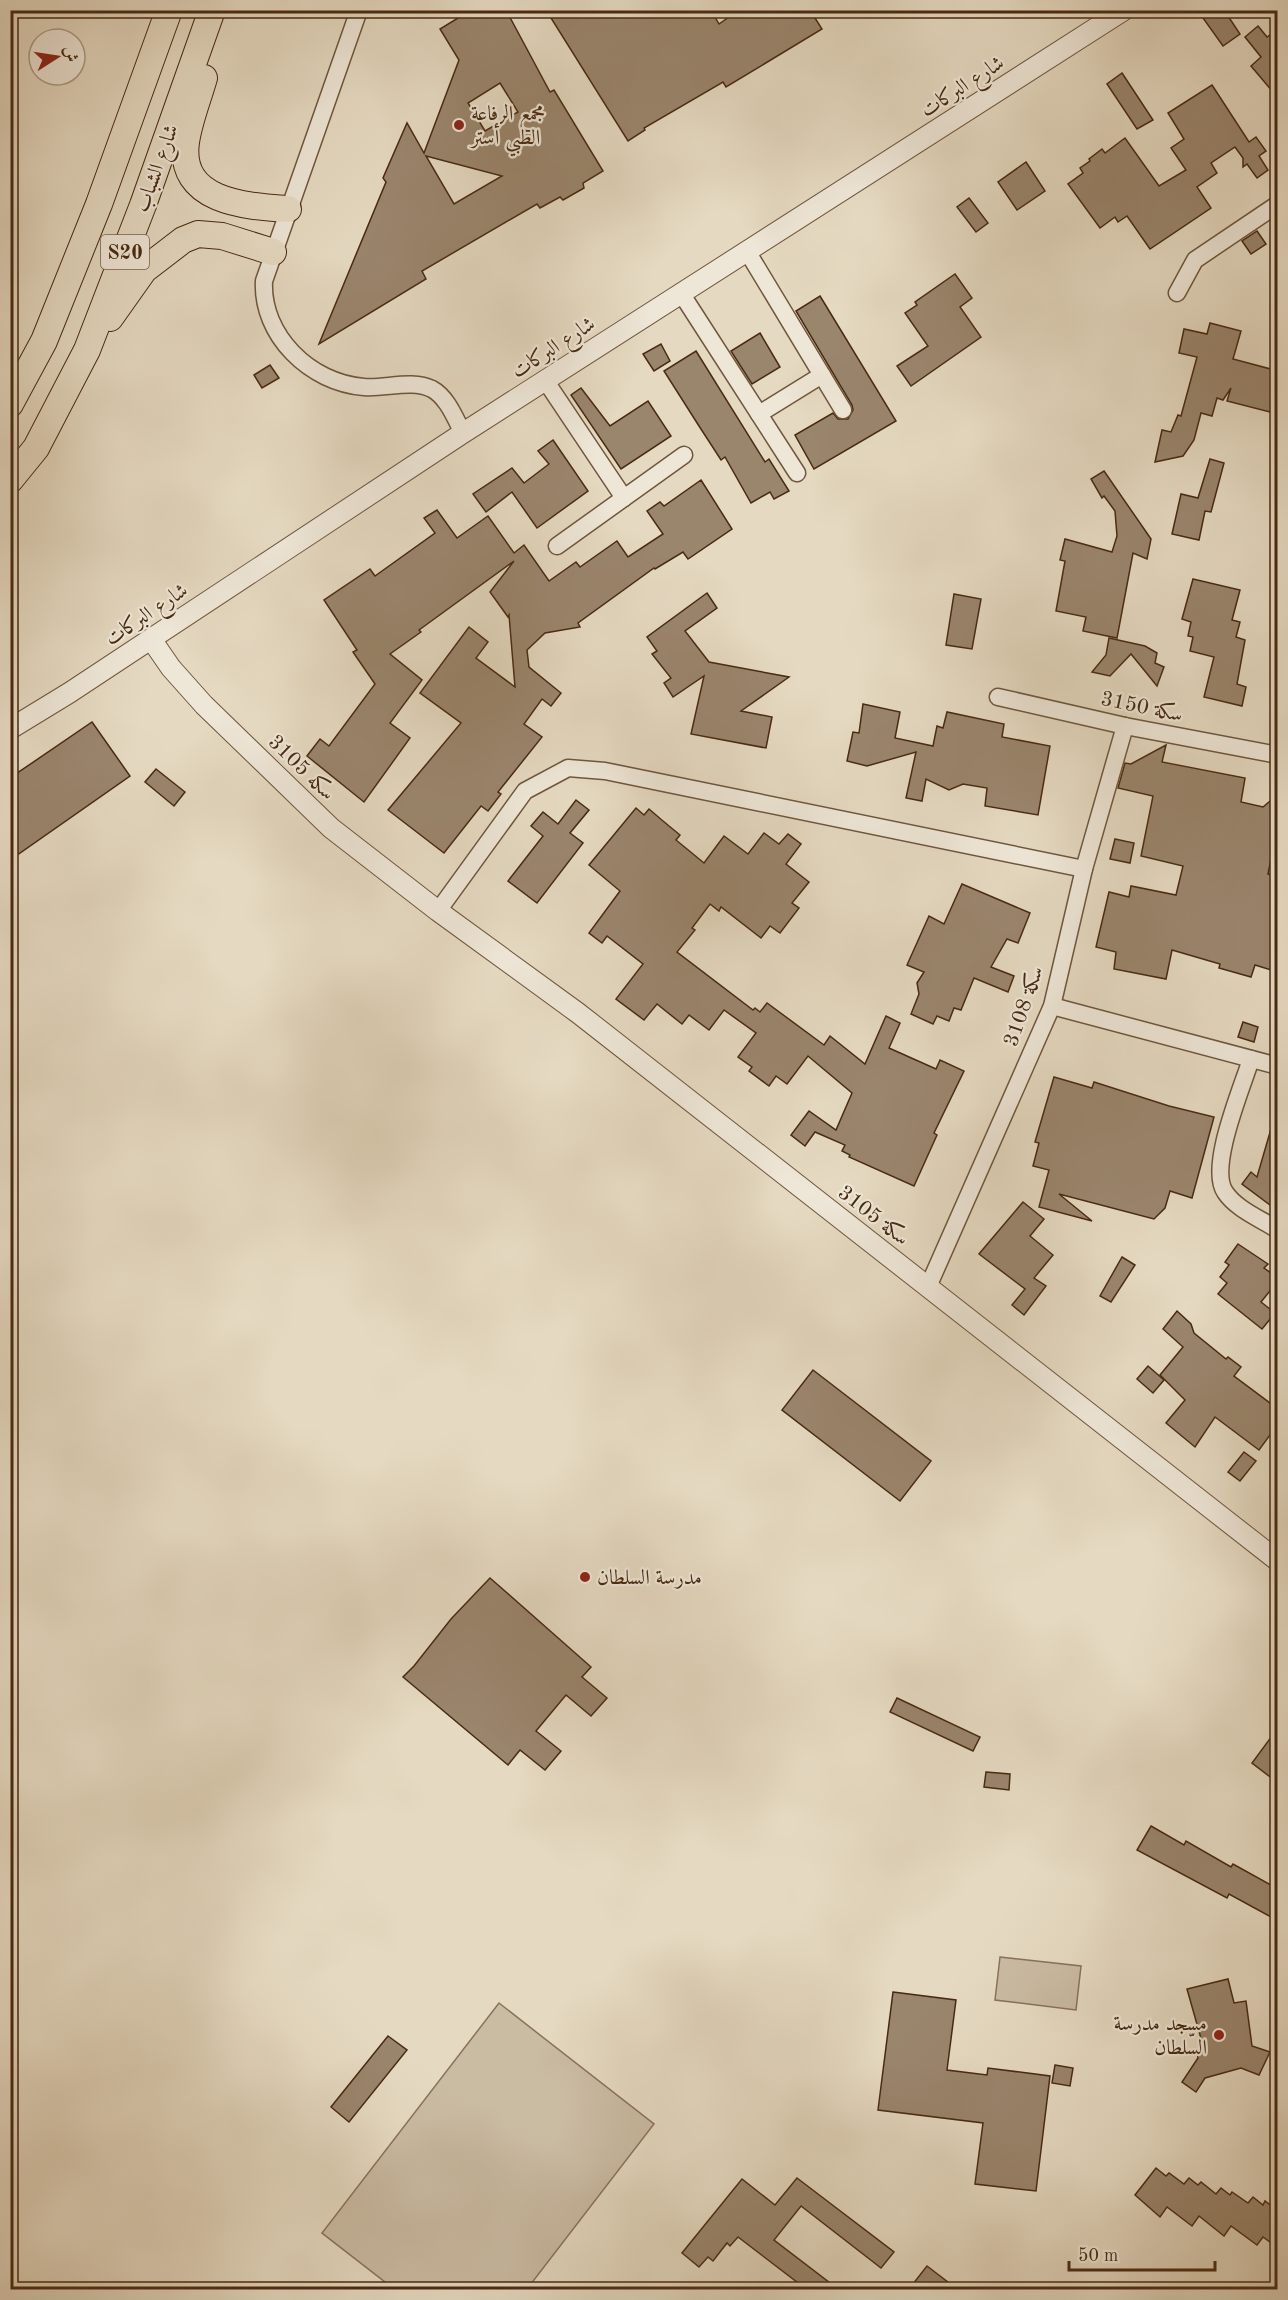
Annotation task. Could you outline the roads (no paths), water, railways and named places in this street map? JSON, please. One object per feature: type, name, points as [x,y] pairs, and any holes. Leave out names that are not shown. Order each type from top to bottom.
[{"type":"main road","name":"شارع الشباب","points":[[10,404],[44,340],[99,204],[169,10]]},
{"type":"main road","name":"شارع الشباب","points":[[10,480],[36,448],[87,350],[143,205],[212,10]]},
{"type":"main road","points":[[222,10],[186,142],[191,174],[201,189],[227,201],[288,209]]},
{"type":"main road","points":[[87,350],[144,270],[183,240],[198,234],[222,236],[273,252]]},
{"type":"street","points":[[359,10],[273,252],[264,281],[264,303],[276,333],[295,354],[316,371],[341,383],[363,387],[427,386],[444,399],[463,433]]},
{"type":"street","name":"شارع البركات","points":[[10,729],[69,693],[545,380],[1124,10]]},
{"type":"street","points":[[1177,293],[1195,260],[1278,204]]},
{"type":"street","points":[[747,251],[843,410]]},
{"type":"street","points":[[681,293],[797,473]]},
{"type":"street","points":[[759,414],[822,375]]},
{"type":"street","points":[[545,380],[624,498]]},
{"type":"street","points":[[557,546],[684,455]]},
{"type":"street","name":"سكه 3105","points":[[151,639],[171,668],[204,705],[331,828],[438,911]]},
{"type":"street","name":"سكة 3150","points":[[998,697],[1125,726],[1278,755]]},
{"type":"street","name":"سكة 3108","points":[[928,1287],[1052,1006],[1084,869],[1125,726]]},
{"type":"street","points":[[438,911],[525,791],[568,768],[605,771],[1084,869]]},
{"type":"street","name":"سكة 3105","points":[[438,911],[578,1013],[1278,1561]]},
{"type":"street","points":[[1052,1006],[1278,1066]]},
{"type":"street","points":[[1251,1059],[1222,1147],[1220,1177],[1225,1192],[1236,1203],[1278,1230]]},
{"type":"place","name":"مجمع الرفاعة الطبي أستر","points":[[459,125]]},
{"type":"place","name":"مدرسة السلطان","points":[[585,1577]]},
{"type":"place","name":"مسجد مدرسة السّلطان","points":[[1219,2035]]}]
